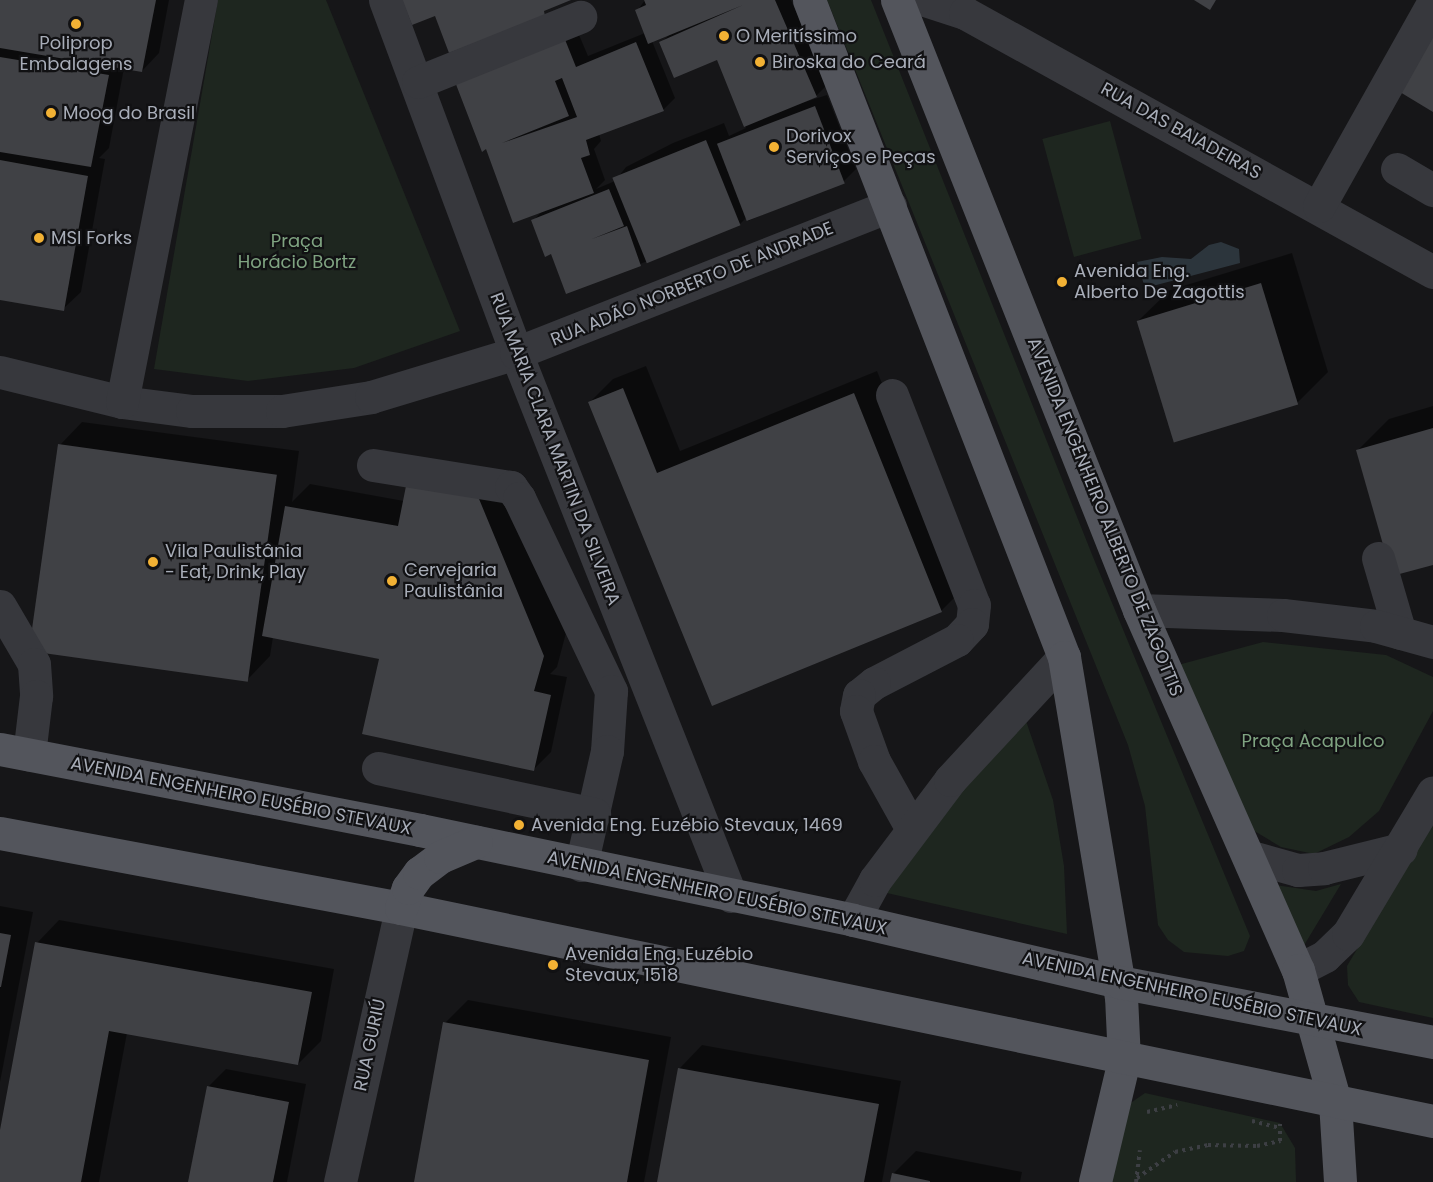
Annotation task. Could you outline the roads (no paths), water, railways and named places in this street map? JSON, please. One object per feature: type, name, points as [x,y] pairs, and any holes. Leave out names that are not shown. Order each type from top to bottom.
[{"type":"main road","points":[[809,0],[1064,657],[1119,982],[1124,1060],[1095,1182]]},
{"type":"main road","name":"AVENIDA ENGENHEIRO ALBERTO DE ZAGOTTIS","points":[[897,0],[1139,610],[1251,858],[1298,970],[1335,1102],[1340,1182]]},
{"type":"main road","name":"AVENIDA ENGENHEIRO EUSÉBIO STEVAUX","points":[[14,752],[476,842],[853,920],[1119,982],[1433,1042]]},
{"type":"main road","points":[[0,833],[400,908],[1124,1060],[1278,1087],[1335,1102],[1433,1121]]},
{"type":"main road","points":[[400,908],[408,888],[419,873],[440,857],[476,842]]},
{"type":"street","points":[[122,402],[201,0]]},
{"type":"street","name":"RUA MARIA CLARA MARTIN DA SILVEIRA","points":[[385,0],[418,82],[516,353],[731,896]]},
{"type":"street","name":"RUA DAS BAIADEIRAS","points":[[925,0],[965,13],[1319,206],[1433,272]]},
{"type":"street","points":[[1319,206],[1433,3]]},
{"type":"street","points":[[418,82],[580,17]]},
{"type":"street","points":[[1397,169],[1433,190]]},
{"type":"street","name":"RUA ADÃO NORBERTO DE ANDRADE","points":[[0,372],[122,402],[192,411],[282,411],[372,397],[516,353],[890,206]]},
{"type":"street","points":[[892,395],[974,605],[972,624],[957,640],[874,682],[859,695],[856,711],[874,761],[912,830]]},
{"type":"street","points":[[373,465],[511,488],[519,498],[611,691],[607,751],[581,865]]},
{"type":"street","points":[[1378,558],[1400,633]]},
{"type":"street","points":[[0,606],[34,664],[36,696],[14,752]]},
{"type":"street","points":[[1139,610],[1283,615],[1400,633],[1433,642]]},
{"type":"street","points":[[853,920],[875,880],[950,780],[1064,657]]},
{"type":"street","points":[[378,768],[594,814]]},
{"type":"street","points":[[1298,970],[1325,956],[1348,934],[1401,849],[1433,792]]},
{"type":"street","points":[[1251,858],[1276,867],[1316,869],[1401,849]]},
{"type":"street","name":"RUA GURIÚ","points":[[340,1182],[400,908]]},
{"type":"place","name":"Poliprop Embalagens","points":[[76,24]]},
{"type":"place","name":"O Meritíssimo","points":[[724,36]]},
{"type":"place","name":"Biroska do Ceará","points":[[760,62]]},
{"type":"place","name":"Moog do Brasil","points":[[51,113]]},
{"type":"place","name":"Dorivox Serviços e Peças","points":[[774,147]]},
{"type":"place","name":"MSI Forks","points":[[39,238]]},
{"type":"place","name":"Avenida Eng. Alberto De Zagottis","points":[[1062,282]]},
{"type":"place","name":"Vila Paulistânia - Eat, Drink, Play","points":[[153,562]]},
{"type":"place","name":"Cervejaria Paulistânia","points":[[392,581]]},
{"type":"place","name":"Avenida Eng. Euzébio Stevaux, 1469","points":[[519,825]]},
{"type":"place","name":"Avenida Eng. Euzébio Stevaux, 1518","points":[[553,965]]},
{"type":"park label","name":"Praça Horácio Bortz","points":[[297,252]]},
{"type":"park label","name":"Praça Acapulco","points":[[1313,741]]}]
